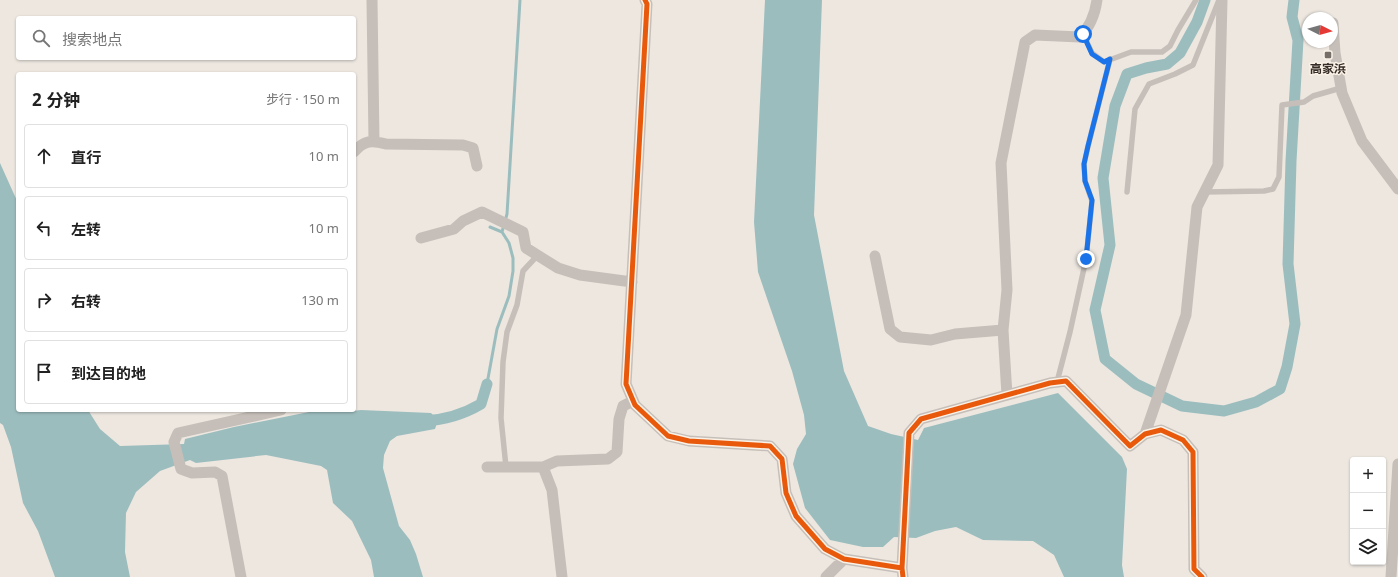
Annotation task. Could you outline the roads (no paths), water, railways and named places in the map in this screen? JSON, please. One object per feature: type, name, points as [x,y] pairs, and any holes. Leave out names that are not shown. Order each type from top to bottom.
[{"type":"street","points":[[372,0],[374,141]]},
{"type":"street","points":[[645,0],[647,4],[626,384],[635,405],[668,436],[689,441],[770,446],[782,459],[786,493],[796,516],[825,549],[844,559],[902,572],[909,433],[921,419],[1050,383],[1066,381],[1130,446],[1146,434],[1161,430],[1182,440],[1193,452],[1194,569],[1202,577]]},
{"type":"street","points":[[1007,395],[1003,330],[1007,290],[1001,163],[1025,42],[1035,35],[1080,37],[1088,29],[1097,0]]},
{"type":"street","points":[[1146,434],[1186,315],[1197,207],[1218,164],[1222,0]]},
{"type":"street","points":[[1334,48],[1342,93],[1362,141],[1398,189]]},
{"type":"street","points":[[356,150],[360,145],[374,141],[386,144],[463,145],[473,148],[477,166]]},
{"type":"street","points":[[421,238],[454,229],[463,221],[482,212],[524,232],[526,248],[558,268],[580,275],[632,282]]},
{"type":"street","points":[[874,256],[890,329],[900,337],[931,340],[955,334],[1003,330]]},
{"type":"street","points":[[487,467],[543,467],[557,461],[608,459],[617,452],[619,419],[622,406],[633,401]]},
{"type":"street","points":[[241,577],[222,476],[216,472],[192,474],[181,469],[174,442],[178,433],[272,412]]},
{"type":"street","points":[[1391,577],[1398,464]]},
{"type":"street","points":[[543,467],[552,490],[562,577]]},
{"type":"street","points":[[826,577],[844,559]]},
{"type":"lane","points":[[1083,34],[1092,54],[1104,62],[1131,52],[1162,52],[1170,46],[1196,0]]},
{"type":"lane","points":[[1127,192],[1135,110],[1149,84],[1175,74],[1193,64],[1219,0]]},
{"type":"lane","points":[[1056,382],[1070,332],[1086,259],[1092,200],[1085,181],[1084,164],[1110,59]]},
{"type":"lane","points":[[1204,192],[1264,191],[1273,189],[1279,178],[1282,105],[1304,102],[1313,96],[1341,88]]},
{"type":"lane","points":[[506,467],[501,418],[503,362],[507,332],[517,305],[523,271],[537,256]]},
{"type":"water","points":[[765,0],[822,0],[814,215],[844,371],[868,426],[891,434],[918,440],[924,428],[1058,393],[1122,457],[1127,469],[1122,565],[1124,577],[1064,577],[1054,555],[1033,541],[983,540],[956,527],[935,531],[916,538],[894,537],[883,547],[863,547],[830,540],[805,508],[793,464],[797,449],[806,434],[804,415],[792,371],[758,272],[754,222]]},
{"type":"water","points":[[0,163],[16,199],[16,412],[89,412],[100,429],[120,446],[184,444],[185,439],[234,427],[309,412],[356,412],[356,411],[361,410],[431,413],[438,420],[435,429],[397,436],[390,441],[384,455],[383,468],[399,526],[410,540],[423,577],[374,577],[371,560],[352,521],[333,503],[327,470],[321,466],[266,455],[196,463],[190,460],[160,471],[136,492],[126,513],[125,552],[130,577],[55,577],[38,531],[23,503],[11,447],[3,425],[0,423]]},
{"type":"waterway","points":[[502,232],[507,214],[520,0]]},
{"type":"waterway","points":[[1205,0],[1197,22],[1180,53],[1167,64],[1146,68],[1127,74],[1115,106],[1103,178],[1110,245],[1095,310],[1105,359],[1136,384],[1182,406],[1224,411],[1256,402],[1280,389],[1287,367],[1295,324],[1288,264],[1291,161],[1298,40],[1292,17],[1294,0]]},
{"type":"waterway","points":[[487,384],[497,329],[509,296],[513,271],[513,258],[509,243],[502,232],[490,227]]},
{"type":"waterway","points":[[424,421],[454,416],[481,404],[487,384]]},
{"type":"place","name":"高家浜","points":[[1328,55]]}]
